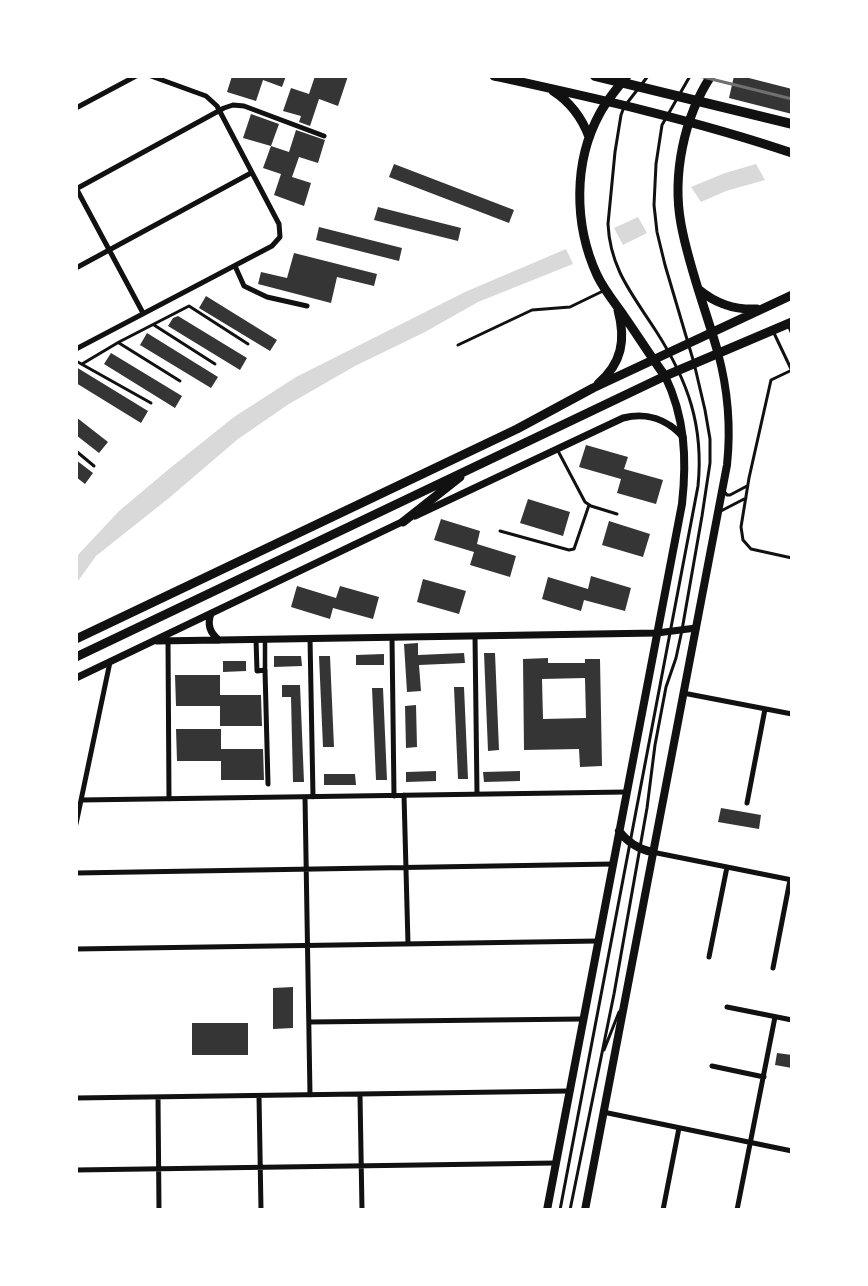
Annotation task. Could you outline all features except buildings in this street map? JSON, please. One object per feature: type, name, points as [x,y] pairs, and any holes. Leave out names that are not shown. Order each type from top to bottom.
[{"type":"highway","points":[[598,77],[792,124]]},
{"type":"main road","points":[[494,76],[690,122],[792,153]]},
{"type":"main road","points":[[547,1210],[682,504],[685,470],[684,437],[677,405],[665,376],[599,278],[588,252],[581,218],[581,172],[589,137],[599,114],[626,76]]},
{"type":"main road","points":[[585,1210],[718,512],[728,448],[729,412],[726,385],[713,333],[698,289],[684,238],[678,198],[682,154],[690,122],[701,93],[711,76]]},
{"type":"main road","points":[[550,89],[574,109],[589,137]]},
{"type":"main road","points":[[698,289],[712,300],[730,307],[762,309]]},
{"type":"main road","points":[[76,639],[509,433],[593,388],[792,295]]},
{"type":"main road","points":[[593,388],[608,373],[622,346],[622,328],[616,303]]},
{"type":"main road","points":[[76,657],[665,376],[789,323]]},
{"type":"main road","points":[[403,522],[474,466]]},
{"type":"main road","points":[[619,831],[630,843],[640,849],[652,852]]},
{"type":"street","points":[[76,108],[136,76]]},
{"type":"street","points":[[76,349],[272,246],[280,237],[278,224],[220,110],[214,102],[206,96],[151,76]]},
{"type":"street","points":[[143,314],[76,188],[228,106],[239,105],[324,136]]},
{"type":"street","points":[[76,268],[251,173]]},
{"type":"street","points":[[234,266],[244,286],[268,297],[307,306]]},
{"type":"street","points":[[76,678],[614,421],[632,416],[650,416],[662,420],[684,437]]},
{"type":"street","points":[[211,614],[210,627],[212,634],[219,640]]},
{"type":"street","points":[[154,641],[657,633],[696,628]]},
{"type":"street","points":[[476,636],[476,794]]},
{"type":"street","points":[[392,637],[394,796]]},
{"type":"street","points":[[310,638],[313,797]]},
{"type":"street","points":[[256,639],[257,671],[265,670]]},
{"type":"street","points":[[265,639],[268,784]]},
{"type":"street","points":[[168,641],[169,799]]},
{"type":"street","points":[[76,824],[110,662]]},
{"type":"street","points":[[683,693],[792,714]]},
{"type":"street","points":[[747,803],[765,709]]},
{"type":"street","points":[[81,800],[626,792]]},
{"type":"street","points":[[404,795],[408,944]]},
{"type":"street","points":[[305,797],[310,1095]]},
{"type":"street","points":[[652,852],[791,880],[773,968]]},
{"type":"street","points":[[76,873],[613,864]]},
{"type":"street","points":[[709,957],[727,867]]},
{"type":"street","points":[[76,949],[598,941]]},
{"type":"street","points":[[727,1007],[792,1020]]},
{"type":"street","points":[[737,1210],[775,1017]]},
{"type":"street","points":[[309,1022],[584,1019]]},
{"type":"street","points":[[712,1066],[764,1077]]},
{"type":"street","points":[[76,1098],[570,1091]]},
{"type":"street","points":[[360,1095],[362,1210]]},
{"type":"street","points":[[259,1096],[261,1210]]},
{"type":"street","points":[[158,1098],[159,1210]]},
{"type":"street","points":[[603,1112],[792,1151]]},
{"type":"street","points":[[663,1210],[680,1128]]},
{"type":"street","points":[[76,1170],[556,1163]]},
{"type":"lane","points":[[560,1210],[700,470],[697,422],[688,391],[670,352],[619,274],[610,246],[608,224],[619,122],[624,107],[648,76]]},
{"type":"lane","points":[[570,1210],[640,849],[664,695],[676,658],[682,630],[710,464],[708,424],[694,363],[664,265],[655,214],[654,185],[660,132],[666,116],[690,76]]},
{"type":"lane","points":[[458,345],[532,310],[570,307],[606,290]]},
{"type":"lane","points":[[82,364],[119,342],[189,306],[248,344]]},
{"type":"lane","points":[[789,323],[792,334]]},
{"type":"lane","points":[[153,325],[215,364]]},
{"type":"lane","points":[[773,331],[792,371],[771,380],[741,527],[743,540],[751,549],[792,558]]},
{"type":"lane","points":[[119,342],[180,381]]},
{"type":"lane","points":[[76,361],[151,403]]},
{"type":"lane","points":[[557,448],[585,502],[617,514]]},
{"type":"lane","points":[[76,451],[94,466]]},
{"type":"lane","points":[[722,490],[727,495],[730,495],[748,486]]},
{"type":"lane","points":[[718,512],[746,498]]},
{"type":"lane","points":[[500,531],[572,550],[574,549],[589,505]]},
{"type":"lane","points":[[601,1058],[624,1000]]},
{"type":"shaded area","points":[[756,164],[765,180],[726,191],[701,202],[691,187],[725,173]]},
{"type":"shaded area","points":[[638,217],[647,233],[623,245],[614,228]]},
{"type":"shaded area","points":[[566,249],[573,264],[478,302],[425,332],[355,366],[289,404],[238,439],[169,498],[96,556],[76,584],[76,557],[119,511],[234,417],[296,377],[465,292]]},
{"type":"railway","points":[[699,76],[792,99]]}]
